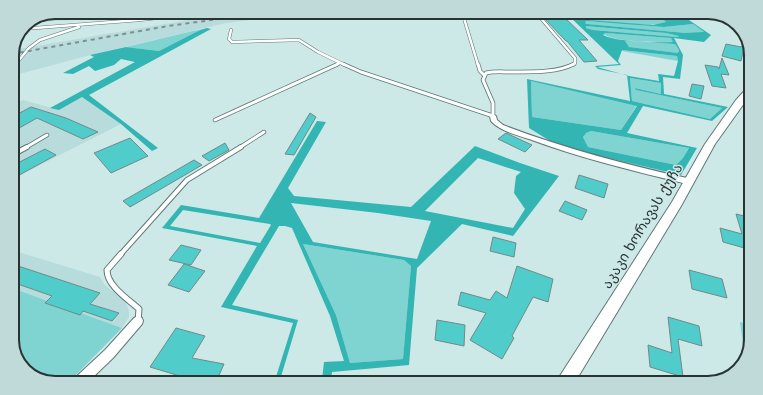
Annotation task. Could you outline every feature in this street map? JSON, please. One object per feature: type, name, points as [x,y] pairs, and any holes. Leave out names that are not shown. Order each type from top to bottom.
[{"type":"street","name":"აკაკი ხორავას ქუჩა","points":[[569,376],[677,203],[687,181],[735,107],[744,97]]},
{"type":"street","points":[[493,116],[494,121],[501,126],[555,147],[615,164],[687,181]]},
{"type":"street","points":[[85,376],[109,354],[138,321]]},
{"type":"lane","points":[[30,29],[142,19]]},
{"type":"lane","points":[[231,30],[229,39],[232,42],[299,40],[307,43],[312,49],[339,63],[493,116],[493,103],[483,80],[484,75],[480,71],[464,19]]},
{"type":"lane","points":[[484,75],[492,71],[542,70],[565,67],[575,63],[575,58],[542,19]]},
{"type":"lane","points":[[19,61],[26,52],[36,43],[66,31],[93,24]]},
{"type":"lane","points":[[215,120],[339,63]]},
{"type":"lane","points":[[138,321],[139,309],[113,285],[107,277],[107,270],[187,180],[264,132]]},
{"type":"lane","points":[[19,151],[47,135]]},
{"type":"shaded area","points":[[50,19],[97,19],[42,21]]},
{"type":"shaded area","points":[[194,19],[257,19],[226,23],[90,55],[19,74],[19,49]]},
{"type":"shaded area","points":[[572,19],[653,25],[666,22],[664,20],[630,19],[687,19],[711,35],[704,42],[674,38],[683,55],[680,79],[663,77],[664,94],[728,107],[712,121],[643,106],[627,133],[697,148],[681,175],[578,151],[550,141],[529,128],[527,79],[630,101],[627,75],[659,81],[658,74],[674,76],[678,61],[677,56],[622,50],[618,61],[621,65],[597,67],[621,74],[598,69],[595,66],[619,64]],"holes":[[[586,21],[664,27],[693,24],[704,32],[686,33],[587,24],[585,23]],[[586,26],[666,33],[679,36],[593,30],[586,28]],[[605,33],[671,38],[673,42],[642,42],[675,44],[679,50],[678,53],[629,47],[625,41],[634,42],[603,35]],[[630,78],[661,83],[661,94],[635,88],[636,90],[722,108],[710,119],[632,101]],[[531,81],[637,106],[621,130],[532,117]],[[591,131],[689,148],[683,158],[676,165],[588,147],[583,137],[586,133]]]},
{"type":"shaded area","points":[[576,19],[665,20],[666,22],[647,25]]},
{"type":"shaded area","points":[[585,21],[664,27],[693,24],[705,33],[686,33],[587,24],[584,23]]},
{"type":"shaded area","points":[[586,26],[666,33],[679,36],[593,30],[586,28]]},
{"type":"shaded area","points":[[207,28],[211,29],[89,95],[158,148],[152,151],[121,124],[82,97],[59,110],[50,108],[135,62],[121,59],[114,65],[95,71],[89,66],[73,74],[63,73],[94,57],[90,55],[126,47],[159,51],[200,30]]},
{"type":"shaded area","points":[[200,30],[159,51],[126,47],[193,31]]},
{"type":"shaded area","points":[[603,34],[671,38],[674,43],[618,39]]},
{"type":"shaded area","points":[[624,41],[675,44],[679,50],[678,53],[629,47]]},
{"type":"shaded area","points":[[621,50],[677,56],[678,61],[622,51]]},
{"type":"shaded area","points":[[630,78],[661,83],[661,94],[636,88],[636,90],[722,108],[710,119],[632,101]]},
{"type":"shaded area","points":[[531,81],[637,105],[621,130],[532,117]]},
{"type":"shaded area","points":[[82,97],[121,124],[19,175],[19,102],[23,100],[59,110]]},
{"type":"shaded area","points":[[317,121],[326,122],[288,188],[294,196],[411,207],[475,146],[559,176],[513,236],[462,224],[417,268],[409,365],[332,372],[332,376],[322,376],[324,362],[344,361],[330,316],[292,228],[279,226],[232,305],[298,320],[281,376],[276,376],[293,323],[221,307],[257,246],[162,228],[181,205],[259,218]],"holes":[[[478,158],[521,172],[516,176],[514,193],[525,209],[513,228],[425,211]],[[291,203],[378,213],[431,221],[417,259],[313,242]],[[183,210],[270,224],[271,225],[260,243],[170,226]],[[303,244],[404,260],[411,266],[403,359],[350,363],[336,315]]]},
{"type":"shaded area","points":[[591,131],[689,148],[683,158],[676,165],[588,147],[583,137],[585,133]]},
{"type":"shaded area","points":[[303,244],[404,260],[411,266],[403,359],[350,363],[336,315]]},
{"type":"shaded area","points":[[19,252],[100,277],[104,284],[126,303],[129,311],[129,317],[122,328],[19,291]]},
{"type":"shaded area","points":[[19,291],[122,328],[75,376],[45,375],[31,367],[21,352],[19,343]]},
{"type":"shaded area","points":[[740,322],[744,323],[743,348]]},
{"type":"building","points":[[545,19],[566,19],[588,40],[579,40],[597,61],[584,62]]},
{"type":"building","points":[[726,44],[741,47],[742,45],[744,52],[741,61],[722,56]]},
{"type":"building","points":[[722,58],[729,75],[721,74],[726,88],[712,86],[705,65],[718,67],[719,69]]},
{"type":"building","points":[[692,84],[704,86],[701,99],[689,96]]},
{"type":"building","points":[[31,107],[66,118],[98,132],[83,139],[37,118],[19,128],[19,113]]},
{"type":"building","points":[[310,113],[316,117],[294,155],[285,154]]},
{"type":"building","points":[[506,133],[532,145],[525,152],[498,139]]},
{"type":"building","points":[[130,138],[148,156],[111,173],[94,153]]},
{"type":"building","points":[[225,143],[229,150],[209,161],[202,156]]},
{"type":"building","points":[[45,149],[56,155],[19,175],[19,162]]},
{"type":"building","points":[[194,160],[202,165],[130,207],[123,201]]},
{"type":"building","points":[[579,175],[608,184],[604,198],[575,188]]},
{"type":"building","points":[[565,201],[587,210],[582,220],[559,211]]},
{"type":"building","points":[[736,214],[744,216],[744,248],[723,242],[720,228],[742,234]]},
{"type":"building","points":[[493,237],[516,243],[514,257],[490,251]]},
{"type":"building","points":[[181,245],[201,250],[191,265],[169,260]]},
{"type":"building","points":[[184,264],[205,271],[189,292],[168,285]]},
{"type":"building","points":[[19,266],[100,293],[90,304],[119,313],[112,321],[83,311],[80,315],[45,303],[52,296],[19,284]]},
{"type":"building","points":[[517,266],[553,279],[548,302],[533,297],[512,336],[514,338],[502,359],[470,340],[486,313],[458,305],[461,292],[490,300],[496,291],[507,298]]},
{"type":"building","points":[[689,270],[722,279],[727,298],[692,289]]},
{"type":"building","points":[[668,317],[699,326],[702,346],[678,339],[683,376],[650,367],[648,345],[672,353]]},
{"type":"building","points":[[437,320],[465,325],[464,346],[435,340]]},
{"type":"building","points":[[176,328],[205,336],[192,358],[224,364],[219,376],[180,376],[150,367]]},
{"type":"railway","points":[[19,53],[168,26],[219,19]]}]
